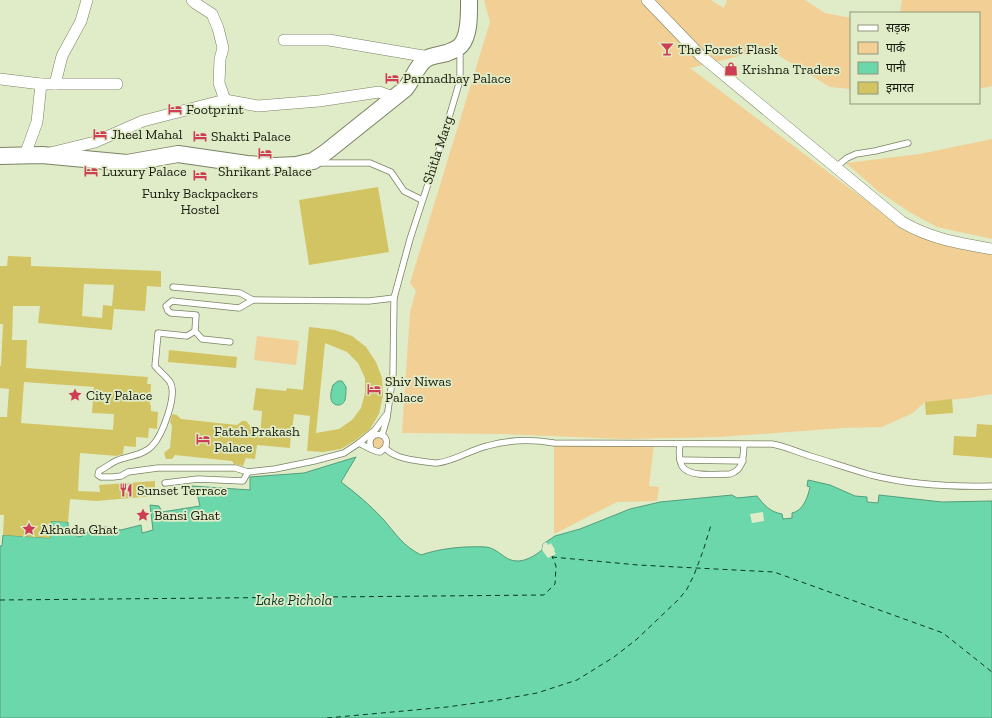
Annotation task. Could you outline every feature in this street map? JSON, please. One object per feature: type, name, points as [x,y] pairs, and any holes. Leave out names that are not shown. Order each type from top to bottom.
[{"type":"main road","name":"Shitla Marg","points":[[460,46],[467,31],[469,0]]},
{"type":"main road","points":[[0,156],[42,155],[127,162],[178,154],[246,164],[275,166],[313,161],[325,153],[409,84],[425,59],[448,52],[460,46]]},
{"type":"street","points":[[55,84],[62,56],[81,21],[87,0]]},
{"type":"street","points":[[192,0],[194,4],[212,14],[218,28],[223,48],[220,59],[219,83],[225,100]]},
{"type":"street","points":[[647,0],[700,55],[890,213],[916,230],[942,239],[992,249]]},
{"type":"street","points":[[284,40],[329,40],[429,57]]},
{"type":"street","points":[[0,79],[41,84],[117,84]]},
{"type":"street","points":[[25,155],[37,122],[41,84]]},
{"type":"street","points":[[42,155],[95,142],[143,121],[225,100],[258,106],[319,101],[379,92],[393,97]]},
{"type":"lane","name":"Shitla Marg","points":[[382,435],[393,374],[394,298],[410,238],[443,138],[460,80],[460,46]]},
{"type":"lane","points":[[835,167],[847,158],[856,154],[908,143]]},
{"type":"lane","points":[[313,161],[316,163],[370,163],[391,172],[404,191],[422,200]]},
{"type":"lane","points":[[174,287],[240,293],[253,300],[369,301],[394,298]]},
{"type":"lane","points":[[230,342],[202,339],[195,331],[196,315],[171,313],[168,311],[166,306],[172,301],[239,308],[253,300]]},
{"type":"lane","points":[[195,331],[187,336],[158,333],[155,366],[171,383],[172,398],[169,412],[158,437],[152,446],[137,454],[110,464],[99,471],[98,475],[101,477],[121,476],[128,472],[158,468],[235,468],[248,472],[275,469],[314,461],[344,453],[375,430],[387,414]]},
{"type":"lane","points":[[359,443],[377,452],[383,450],[387,443],[382,435],[372,437],[370,442],[371,448]]},
{"type":"lane","points":[[385,448],[395,456],[437,463],[460,457],[487,446],[530,440],[554,443],[778,445],[872,475],[914,483],[944,486],[992,486]]},
{"type":"lane","points":[[680,444],[680,460],[682,466],[686,470],[695,474],[730,474],[734,472],[740,467],[743,461],[744,445]]},
{"type":"lane","points":[[680,460],[743,461]]},
{"type":"lane","points":[[165,483],[198,479],[243,481],[248,472]]},
{"type":"green space","points":[[484,0],[711,0],[724,8],[727,0],[805,0],[825,13],[850,18],[850,89],[830,87],[768,49],[690,68],[868,202],[901,229],[922,238],[951,246],[992,253],[992,394],[969,398],[925,402],[913,413],[882,427],[843,428],[719,437],[623,439],[505,434],[402,433],[410,312],[416,291],[410,283],[490,22]]},
{"type":"green space","points":[[902,0],[992,0],[992,86],[980,89],[980,12],[900,12]]},
{"type":"green space","points":[[992,139],[992,239],[937,227],[911,213],[878,191],[846,163],[920,154]]},
{"type":"green space","points":[[257,336],[299,341],[296,365],[254,360]]},
{"type":"green space","points":[[378,437],[382,439],[384,443],[382,447],[378,449],[374,447],[372,443],[374,439]]},
{"type":"green space","points":[[554,443],[654,444],[649,486],[659,487],[657,501],[617,502],[554,534]]},
{"type":"water","points":[[338,381],[342,381],[346,387],[346,394],[344,403],[337,405],[331,401],[331,395],[333,385]]},
{"type":"water","name":"Lake Pichola","points":[[356,457],[341,482],[373,509],[404,544],[421,555],[453,548],[486,547],[510,560],[525,560],[542,550],[543,544],[555,536],[580,529],[630,509],[660,502],[732,495],[737,498],[757,496],[768,508],[774,512],[782,514],[783,519],[792,518],[792,513],[796,512],[802,507],[808,495],[810,487],[807,486],[808,480],[830,485],[855,496],[867,497],[867,502],[878,503],[879,495],[942,502],[992,501],[992,718],[0,718],[0,546],[2,546],[3,535],[50,538],[51,521],[68,522],[68,526],[78,537],[95,527],[121,530],[141,525],[142,533],[153,530],[150,505],[159,506],[162,512],[200,506],[198,497],[192,486],[250,490],[250,477],[304,473]]},
{"type":"pier","points":[[763,512],[764,521],[752,523],[750,514]]},
{"type":"pier","points":[[546,542],[548,545],[551,543],[556,554],[548,558],[542,550],[543,544]]},
{"type":"building","points":[[378,187],[389,252],[309,265],[299,200]]},
{"type":"building","points":[[8,256],[31,257],[31,266],[161,271],[161,287],[147,286],[145,311],[114,309],[112,330],[38,323],[40,306],[13,306],[12,340],[27,340],[26,368],[148,377],[147,384],[151,384],[151,411],[158,412],[157,429],[149,428],[148,438],[136,437],[136,447],[124,446],[123,454],[117,456],[80,453],[78,491],[100,492],[99,485],[155,481],[155,496],[96,501],[70,499],[68,522],[51,521],[50,538],[3,535],[4,515],[0,515],[0,417],[7,417],[9,389],[0,388],[3,324],[0,324],[0,266],[7,266]],"holes":[[[84,284],[114,285],[112,306],[103,305],[102,318],[82,316]],[[24,382],[94,387],[92,413],[114,414],[113,430],[21,423]]]},
{"type":"building","points":[[309,327],[335,330],[352,336],[366,347],[376,362],[382,378],[383,396],[379,414],[370,429],[341,449],[323,452],[307,451],[310,416],[294,414],[290,448],[257,445],[255,459],[246,458],[243,466],[234,464],[232,461],[175,455],[172,459],[166,459],[164,453],[170,448],[172,426],[170,422],[172,414],[177,415],[181,419],[237,425],[242,421],[246,421],[260,437],[262,411],[253,410],[256,388],[286,391],[287,388],[303,390]],"holes":[[[325,343],[347,352],[358,363],[365,378],[365,393],[361,408],[352,420],[339,429],[316,433]]]},
{"type":"building","points":[[169,350],[237,357],[236,368],[168,362]]},
{"type":"building","points":[[952,399],[953,413],[926,415],[925,402]]},
{"type":"building","points":[[977,424],[992,425],[992,458],[953,455],[954,436],[976,437]]},
{"type":"ferry route","points":[[327,718],[447,707],[498,700],[537,693],[577,680],[614,657],[637,639],[679,599],[687,589],[694,575],[711,525]]},
{"type":"ferry route","points":[[0,600],[544,595],[555,584],[556,566],[552,556]]},
{"type":"ferry route","points":[[552,557],[638,565],[774,572],[943,633],[992,672]]},
{"type":"place","name":"The Forest Flask","points":[[667,49]]},
{"type":"place","name":"Krishna Traders","points":[[731,69]]},
{"type":"place","name":"Pannadhay Palace","points":[[392,78]]},
{"type":"place","name":"Footprint","points":[[175,109]]},
{"type":"place","name":"Jheel Mahal","points":[[100,134]]},
{"type":"place","name":"Shakti Palace","points":[[200,136]]},
{"type":"place","name":"Shrikant Palace","points":[[265,153]]},
{"type":"place","name":"Luxury Palace","points":[[91,171]]},
{"type":"place","name":"Funky Backpackers Hostel","points":[[200,175]]},
{"type":"place","name":"Shiv Niwas Palace","points":[[374,389]]},
{"type":"place","name":"City Palace","points":[[75,395]]},
{"type":"place","name":"Fateh Prakash Palace","points":[[203,439]]},
{"type":"place","name":"Sunset Terrace","points":[[126,490]]},
{"type":"place","name":"Bansi Ghat","points":[[143,515]]},
{"type":"place","name":"Akhada Ghat","points":[[29,529]]}]
